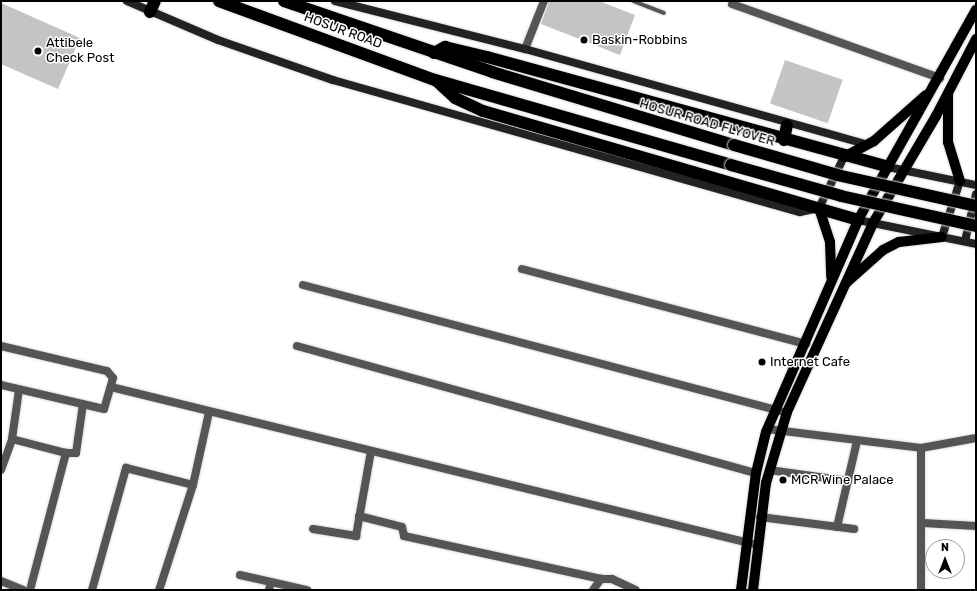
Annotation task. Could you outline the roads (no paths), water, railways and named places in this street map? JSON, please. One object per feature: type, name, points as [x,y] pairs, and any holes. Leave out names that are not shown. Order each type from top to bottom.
[{"type":"highway","name":"HOSUR ROAD","points":[[219,1],[435,80]]},
{"type":"highway","name":"HOSUR ROAD","points":[[284,1],[434,53]]},
{"type":"highway","points":[[434,53],[445,47],[487,57],[844,157],[888,167]]},
{"type":"highway","name":"HOSUR ROAD FLYOVER","points":[[434,53],[734,146],[837,175],[976,206]]},
{"type":"highway","points":[[435,80],[840,196],[976,226]]},
{"type":"highway","points":[[435,80],[455,98],[483,111],[858,220]]},
{"type":"highway","points":[[784,140],[787,125]]},
{"type":"main road","points":[[741,590],[756,473],[767,429],[806,344],[831,281],[858,220],[938,82],[976,10]]},
{"type":"main road","points":[[753,590],[760,517],[769,470],[779,432],[787,412],[843,286],[873,223],[906,170],[976,39]]},
{"type":"main road","points":[[844,157],[868,145],[938,82]]},
{"type":"main road","points":[[948,91],[948,142],[960,181]]},
{"type":"main road","points":[[819,208],[830,242],[831,281]]},
{"type":"main road","points":[[843,286],[883,250],[899,242],[942,237]]},
{"type":"main road","points":[[831,281],[843,286]]},
{"type":"street","points":[[127,1],[153,6],[218,40],[333,80],[448,114],[800,212],[819,208],[844,157]]},
{"type":"street","points":[[335,1],[525,49],[787,125],[868,145]]},
{"type":"street","points":[[525,49],[544,1]]},
{"type":"street","points":[[732,4],[938,82]]},
{"type":"street","points":[[888,167],[976,185]]},
{"type":"street","points":[[942,237],[960,181]]},
{"type":"street","points":[[964,241],[976,194]]},
{"type":"street","points":[[858,220],[976,244]]},
{"type":"street","points":[[522,269],[806,344]]},
{"type":"street","points":[[302,285],[787,412]]},
{"type":"street","points":[[1,346],[107,371],[113,378],[104,409],[1,385]]},
{"type":"street","points":[[297,346],[756,473]]},
{"type":"street","points":[[111,387],[757,545]]},
{"type":"street","points":[[1,470],[12,440],[19,390]]},
{"type":"street","points":[[12,440],[66,454],[76,453],[83,404]]},
{"type":"street","points":[[159,590],[193,485],[209,412]]},
{"type":"street","points":[[767,429],[779,432],[922,448],[976,438]]},
{"type":"street","points":[[837,527],[857,441]]},
{"type":"street","points":[[921,590],[923,522],[922,448]]},
{"type":"street","points":[[313,529],[356,536],[371,451]]},
{"type":"street","points":[[30,590],[66,454]]},
{"type":"street","points":[[92,590],[126,468],[193,485]]},
{"type":"street","points":[[769,470],[848,481]]},
{"type":"street","points":[[359,516],[402,527],[404,536],[601,579],[612,579],[636,590]]},
{"type":"street","points":[[760,517],[854,529]]},
{"type":"street","points":[[923,522],[976,526]]},
{"type":"street","points":[[240,575],[270,586],[307,590]]},
{"type":"street","points":[[593,590],[601,579]]},
{"type":"street","points":[[1,581],[23,590]]},
{"type":"lane","points":[[633,1],[664,13]]},
{"type":"place","name":"Baskin-Robbins","points":[[584,40]]},
{"type":"place","name":"Attibele Check Post","points":[[38,51]]},
{"type":"place","name":"Internet Cafe","points":[[762,362]]},
{"type":"place","name":"MCR Wine Palace","points":[[783,480]]}]
